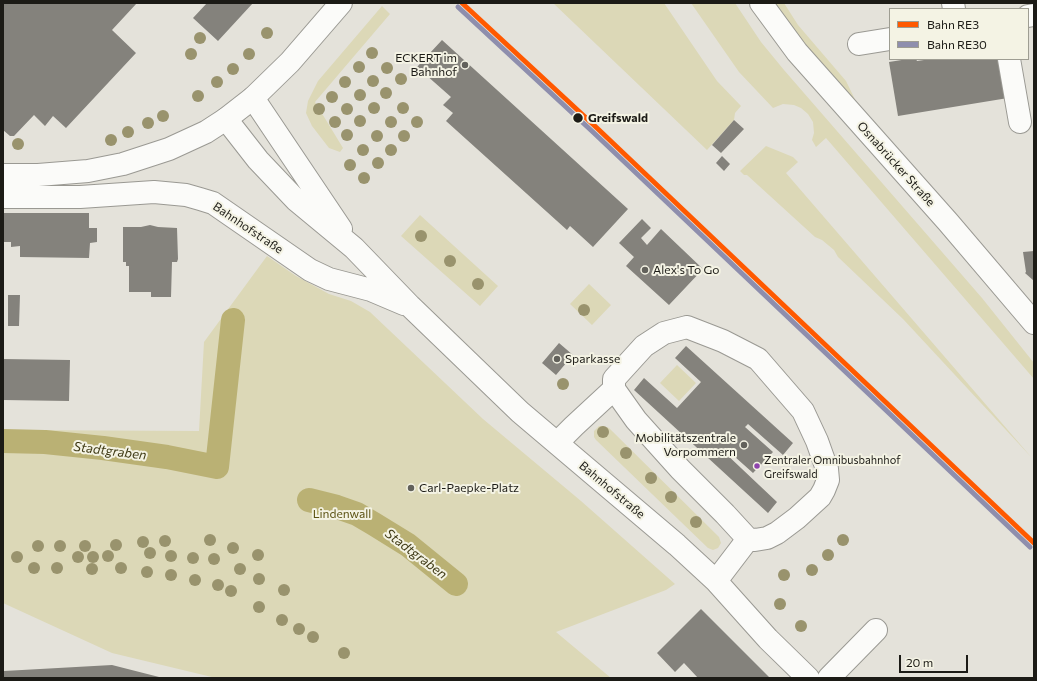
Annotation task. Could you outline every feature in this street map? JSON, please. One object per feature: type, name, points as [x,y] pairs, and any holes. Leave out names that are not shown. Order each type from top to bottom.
[{"type":"street","points":[[3,175],[38,175],[88,171],[122,164],[169,149],[206,132],[253,98],[290,62],[341,3]]},
{"type":"street","name":"Osnabrücker Straße","points":[[761,3],[797,52],[948,222],[1034,323]]},
{"type":"street","points":[[859,44],[889,39]]},
{"type":"street","points":[[1009,60],[1020,122]]},
{"type":"street","name":"Bahnhofstraße","points":[[253,98],[354,248]]},
{"type":"street","name":"Bahnhofstraße","points":[[226,119],[258,160],[296,200],[354,248],[410,306],[520,412],[677,545],[716,581],[768,639],[808,678]]},
{"type":"street","name":"Bahnhofstraße","points":[[3,197],[80,197],[154,192],[186,195],[213,203],[310,270],[329,279],[371,290],[410,306]]},
{"type":"street","points":[[686,327],[723,341],[758,359],[803,410],[817,441],[827,469],[828,480],[820,497],[797,518],[777,533],[767,538],[755,540],[748,539],[726,514],[680,469],[646,431],[614,389],[614,379],[644,346],[664,333],[686,327]]},
{"type":"street","points":[[557,443],[614,389]]},
{"type":"street","points":[[716,581],[748,539]]},
{"type":"street","points":[[829,678],[876,630]]},
{"type":"green space","points":[[553,3],[664,3],[717,81],[741,106],[735,113],[734,120],[707,150]]},
{"type":"green space","points":[[691,3],[735,3],[761,42],[784,70],[982,298],[1034,363],[1034,379],[826,138],[816,147],[812,140],[814,133],[813,122],[808,114],[801,108],[794,105],[783,104],[773,108],[739,72]]},
{"type":"green space","points":[[769,3],[784,3],[798,25],[846,81],[863,116]]},
{"type":"green space","points":[[382,6],[390,14],[315,102],[343,148],[340,152],[329,148],[312,126],[306,113],[308,101],[318,81]]},
{"type":"green space","points":[[766,146],[793,157],[798,162],[786,173],[1032,458],[903,319],[838,257],[834,250],[822,240],[815,237],[747,175],[744,175],[740,171]]},
{"type":"green space","points":[[420,215],[498,286],[480,306],[401,236]]},
{"type":"green space","name":"Lindenwall","points":[[267,256],[296,276],[329,294],[351,301],[370,312],[483,419],[581,501],[675,584],[666,590],[556,632],[611,678],[216,678],[112,653],[3,603],[3,430],[199,431],[204,342]]},
{"type":"green space","points":[[589,284],[611,305],[592,325],[570,304]]},
{"type":"green space","points":[[677,365],[696,383],[679,401],[660,383]]},
{"type":"green space","points":[[599,426],[609,428],[719,537],[721,543],[718,548],[713,550],[708,548],[596,440],[594,437],[594,431]]},
{"type":"building","points":[[3,3],[137,3],[112,30],[136,53],[66,128],[53,116],[45,126],[34,115],[14,136],[10,136],[3,130]]},
{"type":"building","points":[[207,3],[253,3],[218,41],[193,18]]},
{"type":"building","points":[[442,40],[628,209],[593,247],[570,226],[567,230],[446,121],[453,113],[443,105],[451,97],[417,67]]},
{"type":"building","points":[[902,60],[1002,60],[1008,98],[898,116],[889,62]]},
{"type":"building","points":[[734,120],[744,129],[721,153],[712,145]]},
{"type":"building","points":[[722,156],[730,164],[724,171],[716,163]]},
{"type":"building","points":[[3,213],[89,213],[89,228],[97,228],[97,242],[90,243],[89,258],[20,257],[20,246],[11,247],[11,242],[3,242]]},
{"type":"building","points":[[642,219],[651,228],[641,238],[647,245],[661,229],[703,269],[669,305],[626,266],[634,257],[619,243]]},
{"type":"building","points":[[150,225],[177,228],[178,259],[177,262],[172,262],[171,297],[151,297],[151,292],[129,292],[129,266],[126,266],[126,262],[123,262],[123,227],[141,227]]},
{"type":"building","points":[[1034,251],[1034,281],[1025,273],[1023,252]]},
{"type":"building","points":[[8,295],[20,295],[19,326],[8,326]]},
{"type":"building","name":"Sparkasse","points":[[559,343],[573,355],[556,375],[542,363]]},
{"type":"building","points":[[686,346],[793,443],[783,455],[748,424],[745,427],[773,452],[753,473],[725,448],[723,451],[777,502],[768,513],[634,390],[644,378],[677,408],[701,382],[675,358]]},
{"type":"building","points":[[3,359],[70,360],[69,401],[3,400]]},
{"type":"building","points":[[701,609],[770,678],[698,678],[684,663],[675,672],[657,653]]},
{"type":"building","points":[[112,665],[163,678],[4,678],[4,671]]},
{"type":"waterway","name":"Stadtgraben","points":[[3,441],[45,442],[103,448],[167,457],[217,467],[233,320]]},
{"type":"waterway","name":"Stadtgraben","points":[[309,500],[357,514],[408,545],[456,584]]},
{"type":"rail line","name":"RE3","points":[[462,3],[598,129],[1034,543]]},
{"type":"rail line","name":"RE30","points":[[458,7],[594,133],[1030,547]]},
{"type":"place","name":"ECKERT im Bahnhof","points":[[465,65]]},
{"type":"place","name":"Greifswald","points":[[578,118]]},
{"type":"place","name":"Alex's To Go","points":[[645,270]]},
{"type":"place","name":"Sparkasse","points":[[557,359]]},
{"type":"place","name":"Mobilitätszentrale Vorpommern","points":[[744,445]]},
{"type":"place","name":"Zentraler Omnibusbahnhof Greifswald","points":[[757,466]]},
{"type":"place","name":"Carl-Paepke-Platz","points":[[411,488]]}]
